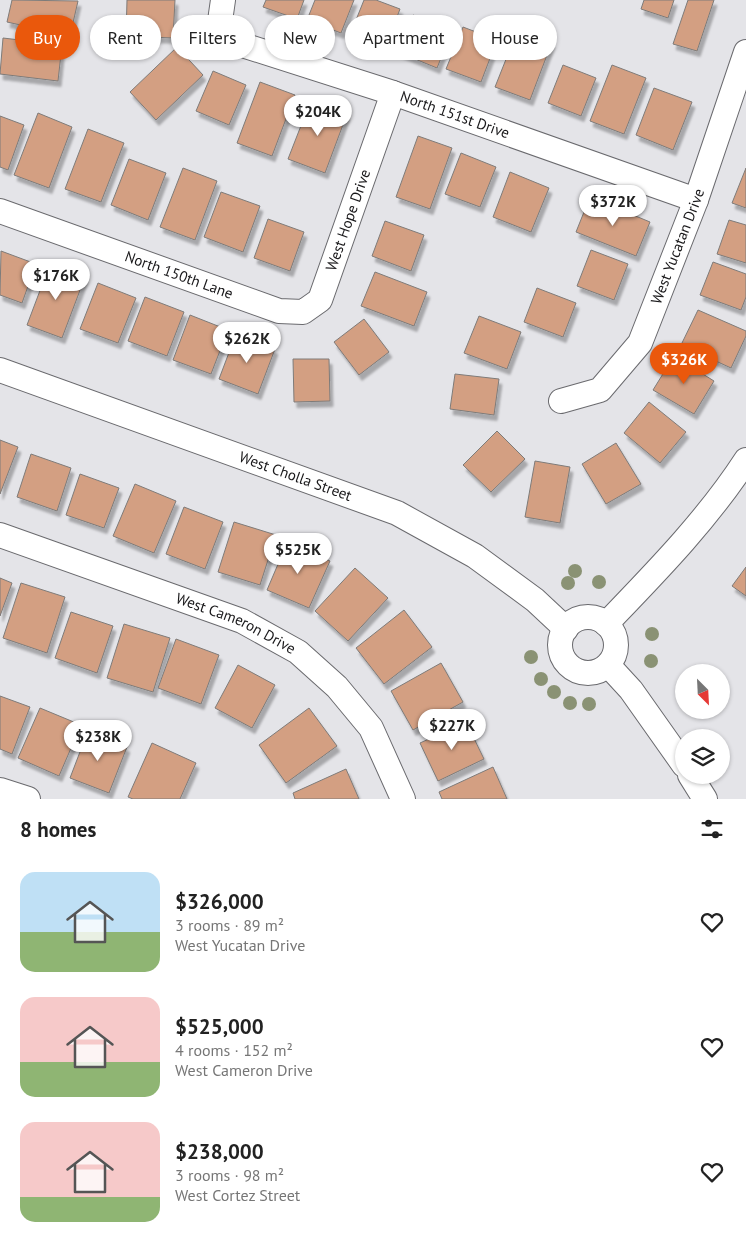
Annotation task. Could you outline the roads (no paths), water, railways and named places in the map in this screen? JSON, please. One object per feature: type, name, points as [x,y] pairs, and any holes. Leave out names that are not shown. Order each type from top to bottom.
[{"type":"street","name":"North 151st Drive","points":[[223,0],[219,28],[230,41],[393,93],[696,200]]},
{"type":"street","name":"West Yucatan Drive","points":[[561,401],[600,390],[640,343],[742,80],[746,52]]},
{"type":"street","name":"West Hope Drive","points":[[303,312],[320,300],[393,93]]},
{"type":"street","name":"North 150th Lane","points":[[0,211],[279,311],[303,312]]},
{"type":"street","name":"West Cholla Street","points":[[0,370],[397,513],[475,556],[536,600],[566,629]]},
{"type":"street","points":[[606,624],[724,495],[746,460]]},
{"type":"street","name":"West Cameron Drive","points":[[0,535],[242,621],[298,652],[337,687],[371,728],[403,799]]},
{"type":"street","points":[[589,617],[606,624],[615,639],[616,648],[608,665],[591,673],[574,669],[562,655],[562,637],[566,629],[572,622],[589,617]]},
{"type":"street","points":[[608,665],[631,690],[675,752]]},
{"type":"street","points":[[696,784],[705,799]]},
{"type":"street","points":[[0,790],[28,799]]}]
